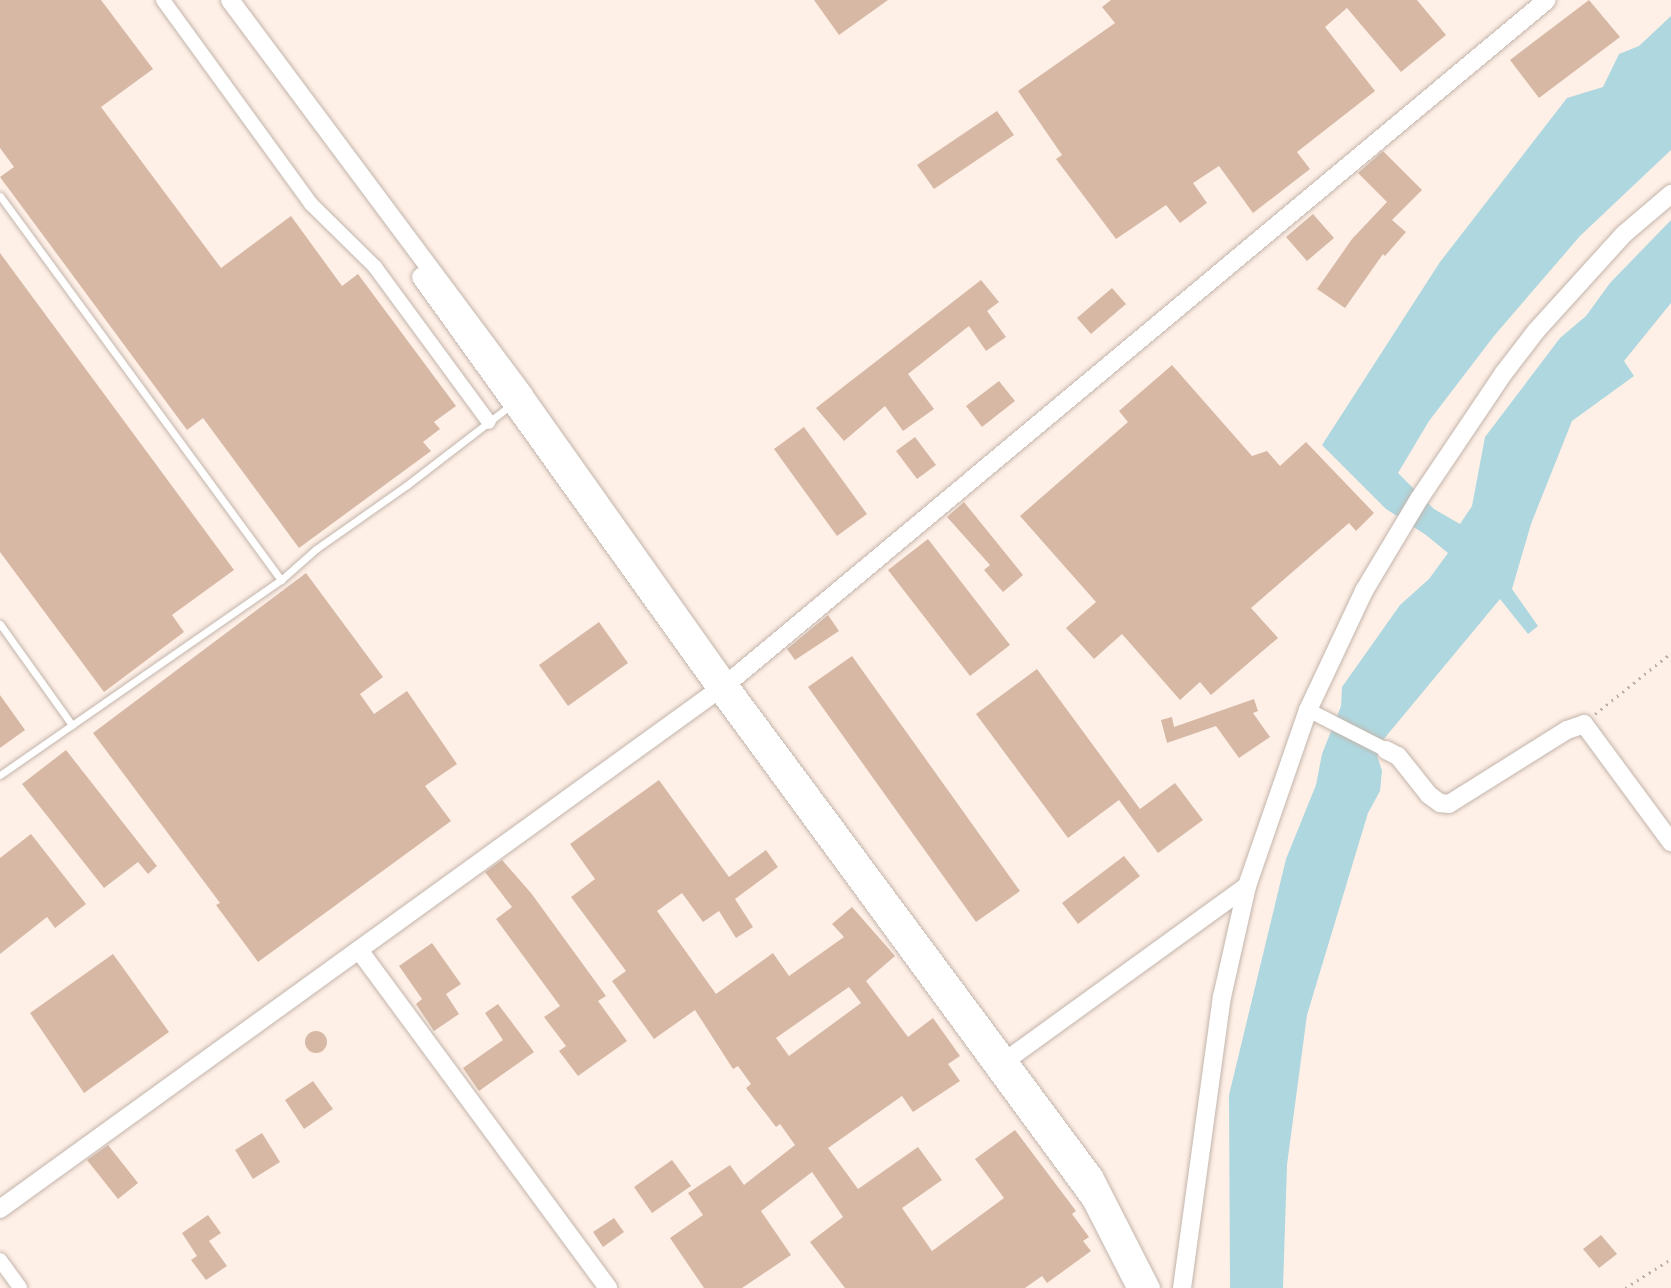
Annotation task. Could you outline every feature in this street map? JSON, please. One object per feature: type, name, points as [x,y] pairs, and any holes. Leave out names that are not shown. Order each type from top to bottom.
[{"type":"street","points":[[163,0],[311,204],[375,267],[489,422]]},
{"type":"street","points":[[0,1209],[722,687],[1548,0]]},
{"type":"street","points":[[232,1],[1091,1200],[1136,1288]]},
{"type":"street","points":[[1182,1288],[1222,998],[1247,886],[1308,710],[1364,591],[1419,499],[1503,374],[1536,331],[1624,234],[1671,194]]},
{"type":"street","points":[[722,687],[1008,1059],[1094,1176],[1151,1288]]},
{"type":"street","points":[[1308,710],[1398,756],[1429,795],[1440,803],[1449,804],[1567,730],[1584,724],[1671,842]]},
{"type":"street","points":[[1008,1059],[1247,886]]},
{"type":"street","points":[[359,950],[608,1288]]},
{"type":"street","points":[[0,1260],[20,1288]]},
{"type":"lane","points":[[0,196],[281,580]]},
{"type":"lane","points":[[0,775],[281,580],[316,549],[518,399]]},
{"type":"lane","points":[[0,624],[72,725]]},
{"type":"path","points":[[1584,724],[1671,653]]},
{"type":"path","points":[[1625,1288],[1671,1259]]},
{"type":"water","points":[[1671,16],[1671,150],[1580,236],[1494,336],[1429,421],[1398,473],[1434,509],[1460,524],[1472,506],[1485,437],[1560,338],[1586,316],[1610,283],[1671,220],[1671,303],[1624,361],[1634,376],[1572,421],[1531,524],[1512,589],[1538,626],[1528,634],[1500,599],[1383,740],[1377,755],[1382,771],[1380,791],[1368,813],[1307,1015],[1287,1165],[1283,1288],[1230,1288],[1229,1095],[1286,859],[1316,785],[1322,754],[1341,706],[1342,687],[1400,605],[1429,579],[1448,553],[1386,509],[1322,445],[1440,262],[1567,98],[1603,87],[1619,54],[1639,46]]},
{"type":"building","points":[[0,0],[101,0],[153,69],[101,107],[221,268],[291,216],[342,286],[358,274],[456,406],[434,422],[440,429],[423,442],[431,451],[299,548],[203,418],[187,430],[0,177],[14,167],[0,148]]},
{"type":"building","points":[[814,0],[888,0],[839,35]]},
{"type":"building","points":[[1111,0],[1417,0],[1446,35],[1401,72],[1347,8],[1325,27],[1375,91],[1297,152],[1310,169],[1253,213],[1219,166],[1193,183],[1207,203],[1180,223],[1166,205],[1116,239],[1056,159],[1062,155],[1018,91],[1115,23],[1102,7]]},
{"type":"building","points":[[1589,0],[1620,37],[1539,98],[1510,60]]},
{"type":"building","points":[[997,111],[1014,135],[934,189],[917,165]]},
{"type":"building","points":[[1383,151],[1422,190],[1392,220],[1406,232],[1385,256],[1383,254],[1345,308],[1317,289],[1352,239],[1387,202],[1358,173]]},
{"type":"building","points":[[1313,214],[1334,238],[1307,261],[1286,237]]},
{"type":"building","points":[[0,253],[234,570],[172,615],[184,632],[104,692],[0,552]]},
{"type":"building","points":[[981,280],[999,302],[987,311],[1006,337],[986,351],[969,326],[908,374],[934,409],[903,431],[885,406],[844,441],[816,408]]},
{"type":"building","points":[[1112,288],[1126,304],[1091,334],[1077,318]]},
{"type":"building","points":[[1172,365],[1252,456],[1267,451],[1280,466],[1306,442],[1374,513],[1356,531],[1349,523],[1251,608],[1278,638],[1211,695],[1200,682],[1180,700],[1122,634],[1094,659],[1066,628],[1096,602],[1020,516],[1128,422],[1119,411]]},
{"type":"building","points":[[999,381],[1015,401],[982,427],[966,406]]},
{"type":"building","points":[[804,427],[867,514],[837,536],[774,449]]},
{"type":"building","points":[[915,437],[936,465],[917,479],[896,451]]},
{"type":"building","points":[[964,502],[1023,575],[1003,592],[984,570],[990,565],[947,517]]},
{"type":"building","points":[[928,539],[1010,645],[970,676],[888,570]]},
{"type":"building","points":[[306,573],[383,677],[360,694],[374,714],[407,691],[457,764],[425,786],[451,821],[258,962],[216,905],[220,903],[93,733]]},
{"type":"building","points":[[828,615],[839,631],[795,660],[787,649]]},
{"type":"building","points":[[599,622],[628,663],[568,706],[539,665]]},
{"type":"building","points":[[852,656],[1020,891],[976,922],[808,687]]},
{"type":"building","points":[[1037,669],[1140,809],[1175,783],[1203,820],[1158,853],[1119,800],[1068,838],[976,714]]},
{"type":"building","points":[[0,695],[25,730],[0,748]]},
{"type":"building","points":[[1254,699],[1258,711],[1253,713],[1270,737],[1239,758],[1216,726],[1167,743],[1161,720],[1172,717],[1174,727]]},
{"type":"building","points":[[66,750],[157,866],[148,874],[138,862],[104,888],[22,784]]},
{"type":"building","points":[[659,780],[729,877],[766,850],[778,867],[735,899],[753,927],[736,938],[719,911],[703,922],[682,893],[657,911],[716,994],[773,953],[789,976],[844,937],[832,924],[852,907],[895,956],[866,981],[908,1037],[933,1018],[960,1056],[948,1064],[960,1081],[913,1112],[902,1096],[828,1148],[858,1189],[918,1147],[942,1180],[902,1208],[932,1251],[1004,1198],[975,1159],[1015,1130],[1076,1211],[1072,1214],[1089,1237],[1083,1241],[1091,1251],[1047,1283],[1042,1276],[1025,1288],[845,1288],[810,1242],[843,1217],[812,1172],[761,1211],[791,1255],[742,1288],[704,1288],[670,1238],[703,1215],[688,1193],[730,1165],[744,1185],[795,1145],[780,1124],[776,1127],[746,1088],[751,1084],[738,1066],[733,1069],[695,1010],[654,1039],[612,981],[626,971],[571,897],[595,879],[570,844]],"holes":[[[849,987],[861,1003],[789,1056],[776,1038]]]},
{"type":"building","points":[[31,834],[86,904],[55,928],[47,917],[0,954],[0,858]]},
{"type":"building","points":[[1124,856],[1140,876],[1078,924],[1062,903]]},
{"type":"building","points":[[502,860],[531,893],[606,996],[598,1001],[627,1041],[578,1076],[559,1051],[566,1046],[544,1017],[560,1006],[496,919],[512,907],[485,872]]},
{"type":"building","points":[[432,943],[461,984],[446,994],[459,1014],[434,1031],[416,1004],[422,999],[399,966]]},
{"type":"building","points":[[113,954],[169,1032],[84,1093],[30,1013]]},
{"type":"building","points":[[498,1004],[534,1052],[479,1091],[463,1068],[503,1040],[485,1013]]},
{"type":"building","points":[[316,1031],[324,1034],[327,1042],[324,1050],[316,1053],[308,1050],[305,1042],[308,1034]]},
{"type":"building","points":[[313,1081],[333,1109],[304,1129],[285,1100]]},
{"type":"building","points":[[262,1133],[280,1162],[253,1179],[235,1150]]},
{"type":"building","points":[[108,1145],[138,1183],[118,1199],[87,1160]]},
{"type":"building","points":[[672,1160],[691,1186],[652,1213],[634,1187]]},
{"type":"building","points":[[208,1215],[221,1233],[209,1241],[227,1266],[206,1280],[191,1260],[197,1256],[182,1233]]},
{"type":"building","points":[[614,1218],[624,1232],[603,1247],[593,1232]]},
{"type":"building","points":[[1601,1235],[1617,1254],[1599,1268],[1583,1249]]}]
